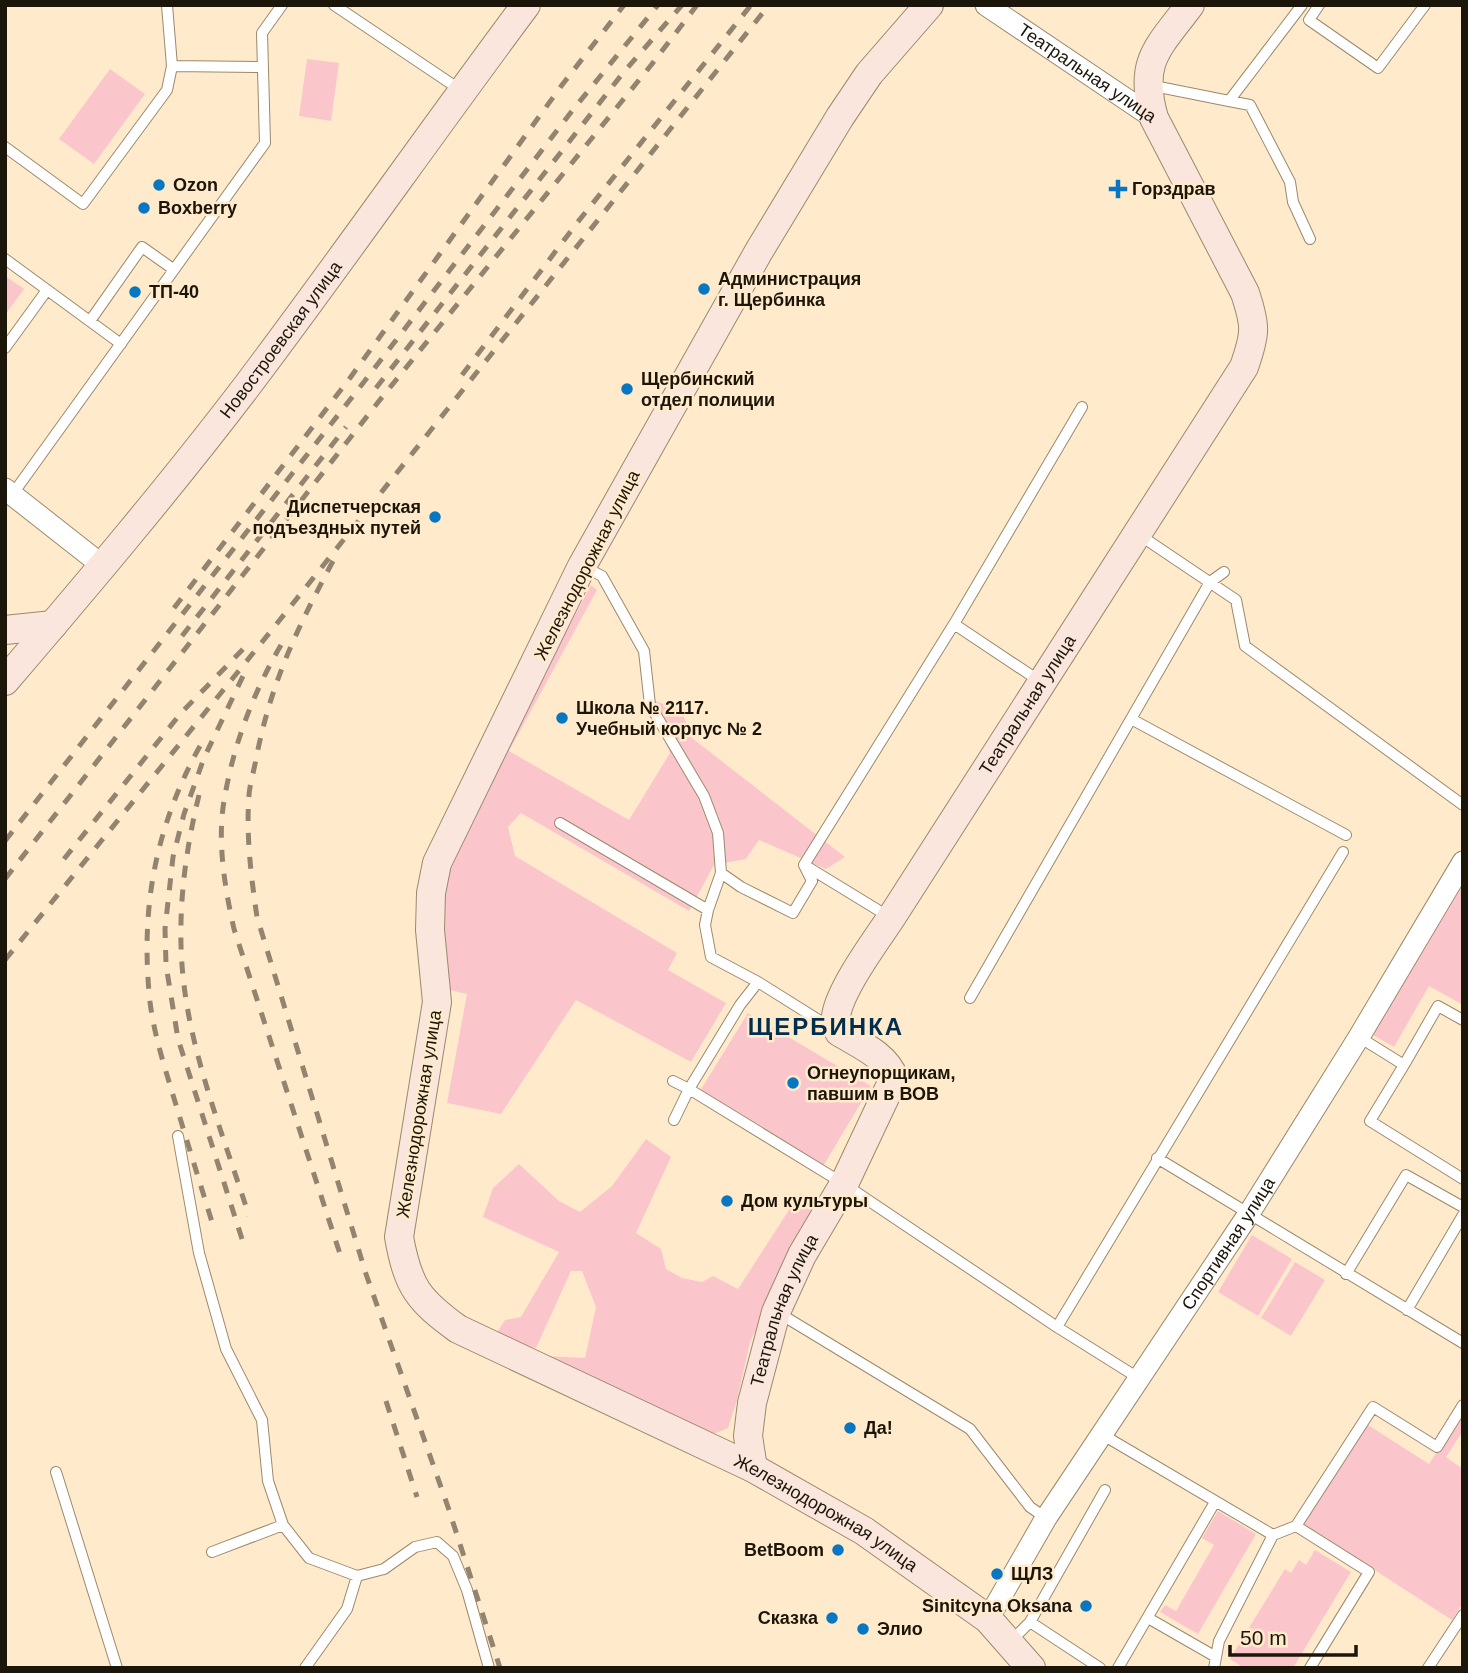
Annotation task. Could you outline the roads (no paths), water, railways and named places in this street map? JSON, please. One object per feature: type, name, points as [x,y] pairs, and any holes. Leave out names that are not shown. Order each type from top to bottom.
[{"type":"street","name":"Новостроевская улица","points":[[5,681],[103,566],[246,387],[527,5]]},
{"type":"street","name":"Железнодорожная улица","points":[[929,5],[869,74],[759,251],[582,566],[437,863],[430,892],[430,930],[438,1002],[400,1237],[405,1268],[416,1292],[432,1310],[458,1329],[753,1468],[864,1531],[988,1619],[1031,1668]]},
{"type":"street","name":"Театральная улица","points":[[753,1468],[748,1436],[752,1403],[776,1312],[802,1255],[844,1184],[894,1078],[878,1056],[839,1032],[835,1020],[838,1009],[859,968],[1244,367],[1253,340],[1254,320],[1245,293],[1154,118],[986,5]]},
{"type":"street","points":[[1154,118],[1147,84],[1148,68],[1154,53],[1190,5]]},
{"type":"street","points":[[9,492],[103,566]]},
{"type":"street","points":[[5,630],[53,625]]},
{"type":"street","name":"Спортивная улица","points":[[988,1619],[1046,1518],[1248,1214],[1461,870]]},
{"type":"lane","points":[[5,147],[83,204],[167,90],[173,66],[167,5]]},
{"type":"lane","points":[[9,492],[121,344],[265,144],[262,33],[282,5]]},
{"type":"lane","points":[[334,5],[462,91]]},
{"type":"lane","points":[[1229,101],[1302,5]]},
{"type":"lane","points":[[1319,5],[1309,20],[1378,68],[1425,5]]},
{"type":"lane","points":[[173,66],[262,67]]},
{"type":"lane","points":[[1147,84],[1250,105],[1290,183],[1293,202],[1310,239]]},
{"type":"lane","points":[[90,321],[142,247],[173,269]]},
{"type":"lane","points":[[5,259],[121,344]]},
{"type":"lane","points":[[5,348],[47,290]]},
{"type":"lane","points":[[804,865],[954,624],[1082,407]]},
{"type":"lane","points":[[1136,533],[1236,600],[1245,646],[1463,805]]},
{"type":"lane","points":[[582,566],[602,576],[644,651],[650,705],[704,796],[718,833],[721,873],[705,925],[711,957],[758,982],[839,1032]]},
{"type":"lane","points":[[970,998],[1133,720],[1210,582],[1224,572]]},
{"type":"lane","points":[[954,624],[1041,682]]},
{"type":"lane","points":[[1133,720],[1346,835]]},
{"type":"lane","points":[[559,823],[708,910]]},
{"type":"lane","points":[[1056,1327],[1343,852]]},
{"type":"lane","points":[[721,873],[741,887],[793,912],[812,881],[804,865]]},
{"type":"lane","points":[[804,865],[891,918]]},
{"type":"lane","points":[[674,1121],[740,1005],[758,982]]},
{"type":"lane","points":[[1463,1020],[1438,1006],[1370,1121],[1463,1179]]},
{"type":"lane","points":[[1359,1037],[1404,1065]]},
{"type":"lane","points":[[673,1081],[844,1184],[1056,1327],[1140,1379]]},
{"type":"lane","points":[[178,1136],[199,1253],[226,1349],[262,1420],[268,1481],[283,1525],[309,1558],[357,1577],[384,1569],[415,1547],[437,1542],[453,1556],[467,1590],[489,1668]]},
{"type":"lane","points":[[1157,1158],[1463,1343]]},
{"type":"lane","points":[[1346,1273],[1406,1175],[1463,1207]]},
{"type":"lane","points":[[1407,1310],[1463,1215]]},
{"type":"lane","points":[[776,1312],[970,1429],[1030,1507],[1046,1518]]},
{"type":"lane","points":[[1147,1618],[1215,1662],[1219,1641],[1273,1535],[1296,1526],[1373,1407],[1437,1447],[1463,1405]]},
{"type":"lane","points":[[1103,1435],[1273,1535]]},
{"type":"lane","points":[[56,1472],[117,1668]]},
{"type":"lane","points":[[1009,1643],[1030,1622],[1105,1490]]},
{"type":"lane","points":[[1118,1668],[1215,1502]]},
{"type":"lane","points":[[212,1552],[283,1525]]},
{"type":"lane","points":[[1296,1526],[1369,1572],[1310,1668]]},
{"type":"lane","points":[[305,1668],[347,1609],[357,1577]]},
{"type":"lane","points":[[1428,1668],[1463,1615]]},
{"type":"lane","points":[[1030,1622],[1100,1668]]},
{"type":"railway","points":[[174,608],[350,378],[562,85],[624,5]]},
{"type":"railway","points":[[5,841],[572,111],[658,5]]},
{"type":"railway","points":[[376,388],[623,73],[682,5]]},
{"type":"railway","points":[[5,879],[379,401],[697,5]]},
{"type":"railway","points":[[462,375],[577,223],[751,5]]},
{"type":"railway","points":[[5,960],[275,626],[769,5]]},
{"type":"railway","points":[[182,636],[346,427]]},
{"type":"railway","points":[[333,561],[277,680],[251,782],[249,841],[257,917],[366,1274],[448,1507],[500,1668]]},
{"type":"railway","points":[[64,859],[181,713],[248,644]]},
{"type":"railway","points":[[281,645],[253,701],[233,760],[222,817],[223,865],[234,929],[341,1257]]},
{"type":"railway","points":[[242,1239],[178,1039],[166,965],[165,929],[173,857],[184,814],[204,758],[243,676]]},
{"type":"railway","points":[[200,746],[172,808],[154,870],[147,934],[147,968],[150,1002],[160,1049],[212,1222]]},
{"type":"railway","points":[[199,795],[189,842],[181,913],[184,985],[202,1072],[249,1216]]},
{"type":"railway","points":[[386,1401],[417,1497]]},
{"type":"place","name":"Ozon","points":[[159,185]]},
{"type":"place","name":"Горздрав","points":[[1118,189]]},
{"type":"place","name":"Boxberry","points":[[144,208]]},
{"type":"place","name":"Администрация г. Щербинка","points":[[704,289]]},
{"type":"place","name":"ТП-40","points":[[135,292]]},
{"type":"place","name":"Щербинский отдел полиции","points":[[627,389]]},
{"type":"place","name":"Диспетчерская подъездных путей","points":[[435,517]]},
{"type":"place","name":"Школа № 2117. Учебный корпус № 2","points":[[562,718]]},
{"type":"place","name":"Огнеупорщикам, павшим в ВОВ","points":[[793,1083]]},
{"type":"place","name":"Дом культуры","points":[[727,1201]]},
{"type":"place","name":"Да!","points":[[850,1428]]},
{"type":"place","name":"BetBoom","points":[[838,1550]]},
{"type":"place","name":"ЩЛЗ","points":[[997,1574]]},
{"type":"place","name":"Sinitcyna Oksana","points":[[1086,1606]]},
{"type":"place","name":"Сказка","points":[[832,1618]]},
{"type":"place","name":"Элио","points":[[863,1629]]},
{"type":"district","name":"ЩЕРБИНКА","points":[[826,1027]]}]
